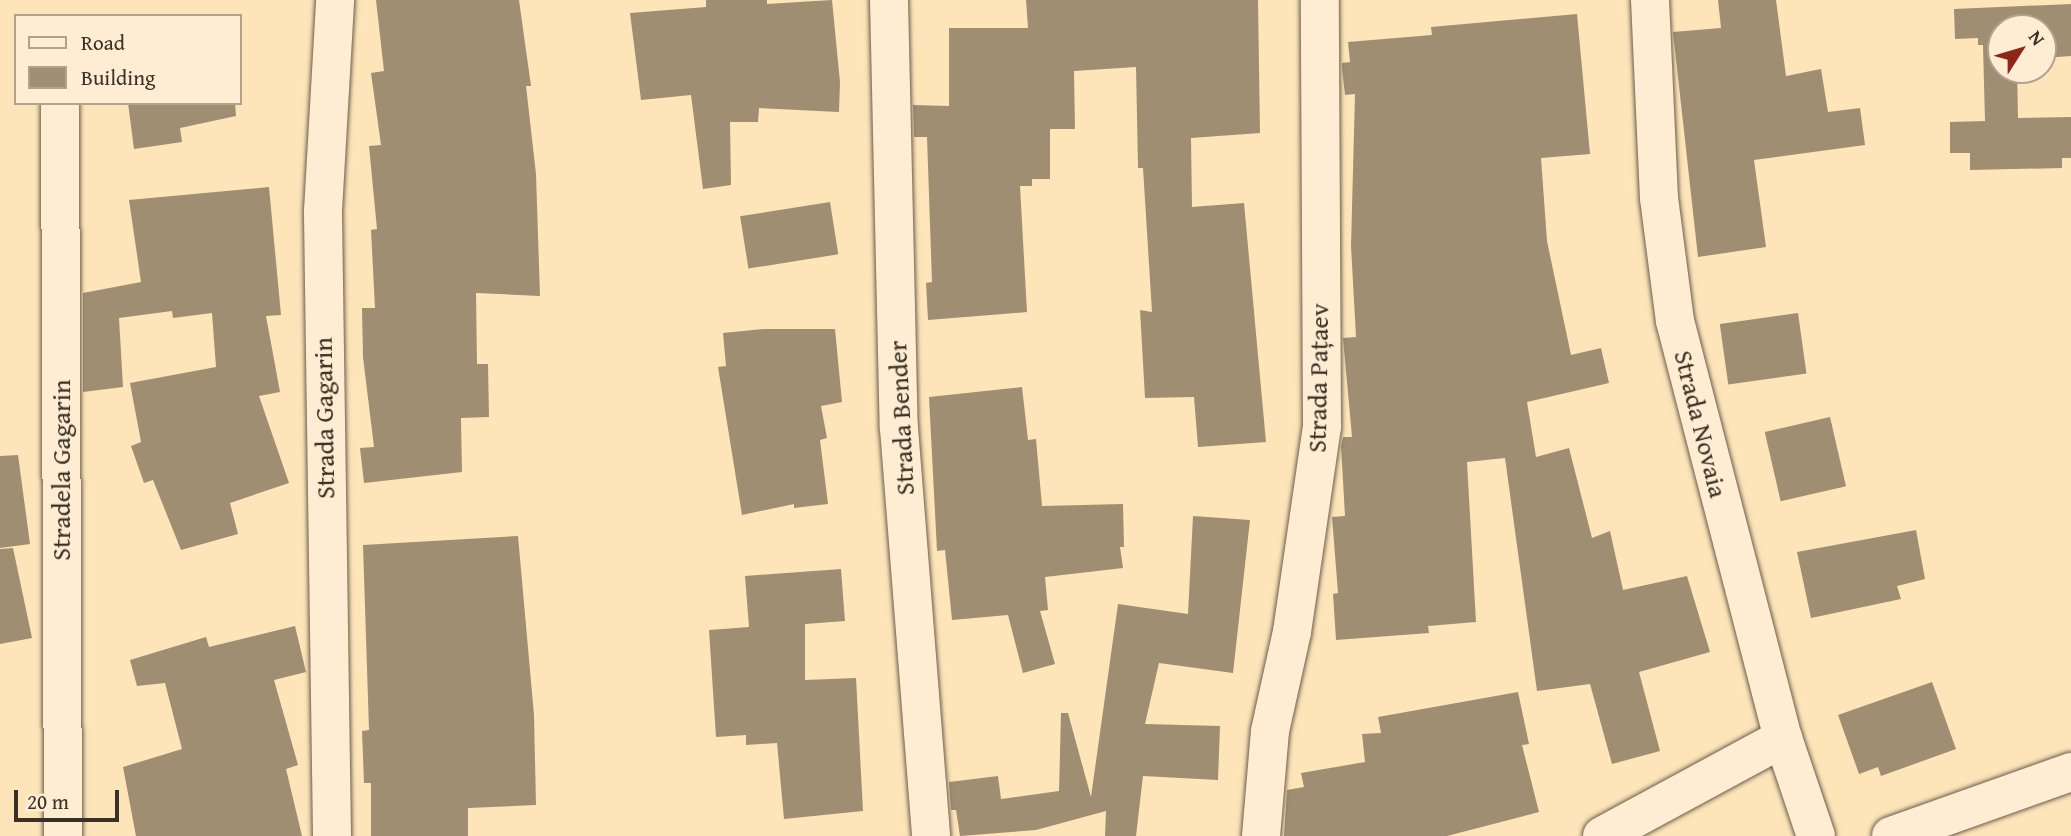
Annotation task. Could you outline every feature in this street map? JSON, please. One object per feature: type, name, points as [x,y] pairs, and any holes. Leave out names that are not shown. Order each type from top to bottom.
[{"type":"street","name":"Strada Gagarin","points":[[332,836],[323,211],[335,0]]},
{"type":"street","name":"Strada Bender","points":[[889,0],[898,428],[931,836]]},
{"type":"street","name":"Strada Pațaev","points":[[1261,836],[1270,731],[1292,632],[1322,427],[1320,0]]},
{"type":"street","name":"Strada Novaia","points":[[1650,0],[1659,198],[1675,321],[1783,738],[1816,836]]},
{"type":"street","name":"Stradela Gagarin","points":[[60,105],[63,836]]},
{"type":"street","points":[[1602,836],[1783,738]]},
{"type":"street","points":[[1891,836],[2071,772]]},
{"type":"building","points":[[376,0],[519,0],[531,86],[526,86],[536,174],[540,296],[476,293],[477,364],[488,364],[489,417],[461,418],[462,472],[364,483],[360,448],[374,447],[363,357],[362,308],[375,308],[371,230],[377,229],[369,146],[381,145],[371,73],[384,71]]},
{"type":"building","points":[[706,0],[767,0],[767,4],[832,0],[840,82],[839,112],[759,108],[758,122],[730,122],[731,185],[703,189],[691,95],[641,100],[630,13],[706,7]]},
{"type":"building","points":[[1026,0],[1258,0],[1260,133],[1191,138],[1192,207],[1244,203],[1266,442],[1198,447],[1194,397],[1145,398],[1140,310],[1152,312],[1143,168],[1138,168],[1136,67],[1074,71],[1075,129],[1050,129],[1050,179],[1032,179],[1032,186],[1020,186],[1027,312],[928,320],[926,283],[932,282],[927,137],[914,137],[913,105],[949,106],[949,28],[1028,28]]},
{"type":"building","points":[[1718,0],[1776,0],[1786,76],[1821,69],[1828,112],[1860,108],[1865,145],[1754,160],[1766,247],[1698,257],[1673,32],[1721,28]]},
{"type":"building","points":[[2071,4],[2071,56],[2057,57],[2057,14],[1987,14],[1987,84],[2017,84],[2018,118],[2071,117],[2071,158],[2062,158],[2062,168],[1970,170],[1970,153],[1950,153],[1950,122],[1985,121],[1983,45],[1978,45],[1978,38],[1955,39],[1954,9]]},
{"type":"building","points":[[1577,14],[1590,154],[1541,158],[1547,241],[1571,355],[1601,348],[1609,383],[1527,402],[1536,457],[1569,448],[1592,538],[1610,531],[1623,590],[1687,576],[1710,652],[1639,672],[1660,751],[1612,764],[1590,684],[1537,691],[1505,458],[1467,462],[1476,622],[1428,626],[1429,633],[1336,640],[1333,594],[1338,593],[1332,517],[1345,516],[1341,446],[1343,437],[1352,437],[1343,338],[1356,337],[1351,246],[1355,94],[1345,95],[1342,68],[1342,63],[1350,62],[1348,42],[1432,35],[1431,27]]},
{"type":"building","points":[[128,105],[235,105],[236,116],[180,128],[182,142],[134,149]]},
{"type":"building","points":[[269,187],[281,315],[266,316],[280,392],[259,396],[289,483],[230,503],[238,534],[181,550],[153,480],[144,483],[131,446],[141,442],[130,383],[216,367],[212,313],[173,318],[172,311],[119,318],[123,387],[83,392],[83,293],[141,282],[129,200]]},
{"type":"building","points":[[830,202],[838,254],[748,269],[740,216]]},
{"type":"building","points":[[1798,313],[1806,373],[1728,384],[1720,324]]},
{"type":"building","points":[[763,329],[835,329],[842,402],[821,406],[827,438],[820,440],[828,504],[794,508],[794,504],[742,515],[718,367],[726,366],[723,333]]},
{"type":"building","points":[[1022,387],[1028,440],[1036,439],[1042,506],[1123,504],[1124,547],[1120,547],[1123,568],[1045,577],[1048,610],[1040,611],[1055,664],[1023,673],[1008,615],[952,620],[945,550],[937,551],[929,397]]},
{"type":"building","points":[[1830,417],[1846,486],[1781,501],[1765,432]]},
{"type":"building","points":[[18,455],[30,544],[0,548],[0,456]]},
{"type":"building","points":[[1193,516],[1250,520],[1233,673],[1159,663],[1145,724],[1220,726],[1218,780],[1143,776],[1136,836],[1105,836],[1106,811],[1036,830],[960,836],[956,810],[951,810],[949,782],[998,776],[1001,799],[1059,791],[1061,713],[1068,713],[1091,797],[1118,604],[1188,614]]},
{"type":"building","points":[[1916,530],[1925,579],[1897,586],[1901,599],[1811,618],[1797,552]]},
{"type":"building","points":[[518,536],[534,715],[536,805],[468,808],[468,836],[371,836],[371,783],[364,783],[362,731],[369,730],[363,545]]},
{"type":"building","points":[[13,548],[32,638],[0,644],[0,549]]},
{"type":"building","points":[[841,569],[845,621],[805,624],[805,680],[856,678],[863,811],[784,819],[777,743],[746,745],[746,735],[716,737],[709,630],[749,627],[745,576]]},
{"type":"building","points":[[295,626],[306,672],[274,680],[298,765],[286,769],[302,836],[136,836],[123,767],[182,749],[165,683],[137,686],[130,660],[206,637],[209,647]]},
{"type":"building","points":[[1932,682],[1956,749],[1881,776],[1878,767],[1859,774],[1838,715]]},
{"type":"building","points":[[1518,692],[1529,744],[1522,745],[1539,812],[1447,836],[1284,836],[1287,790],[1304,787],[1301,773],[1365,762],[1362,734],[1381,733],[1378,717]]}]
